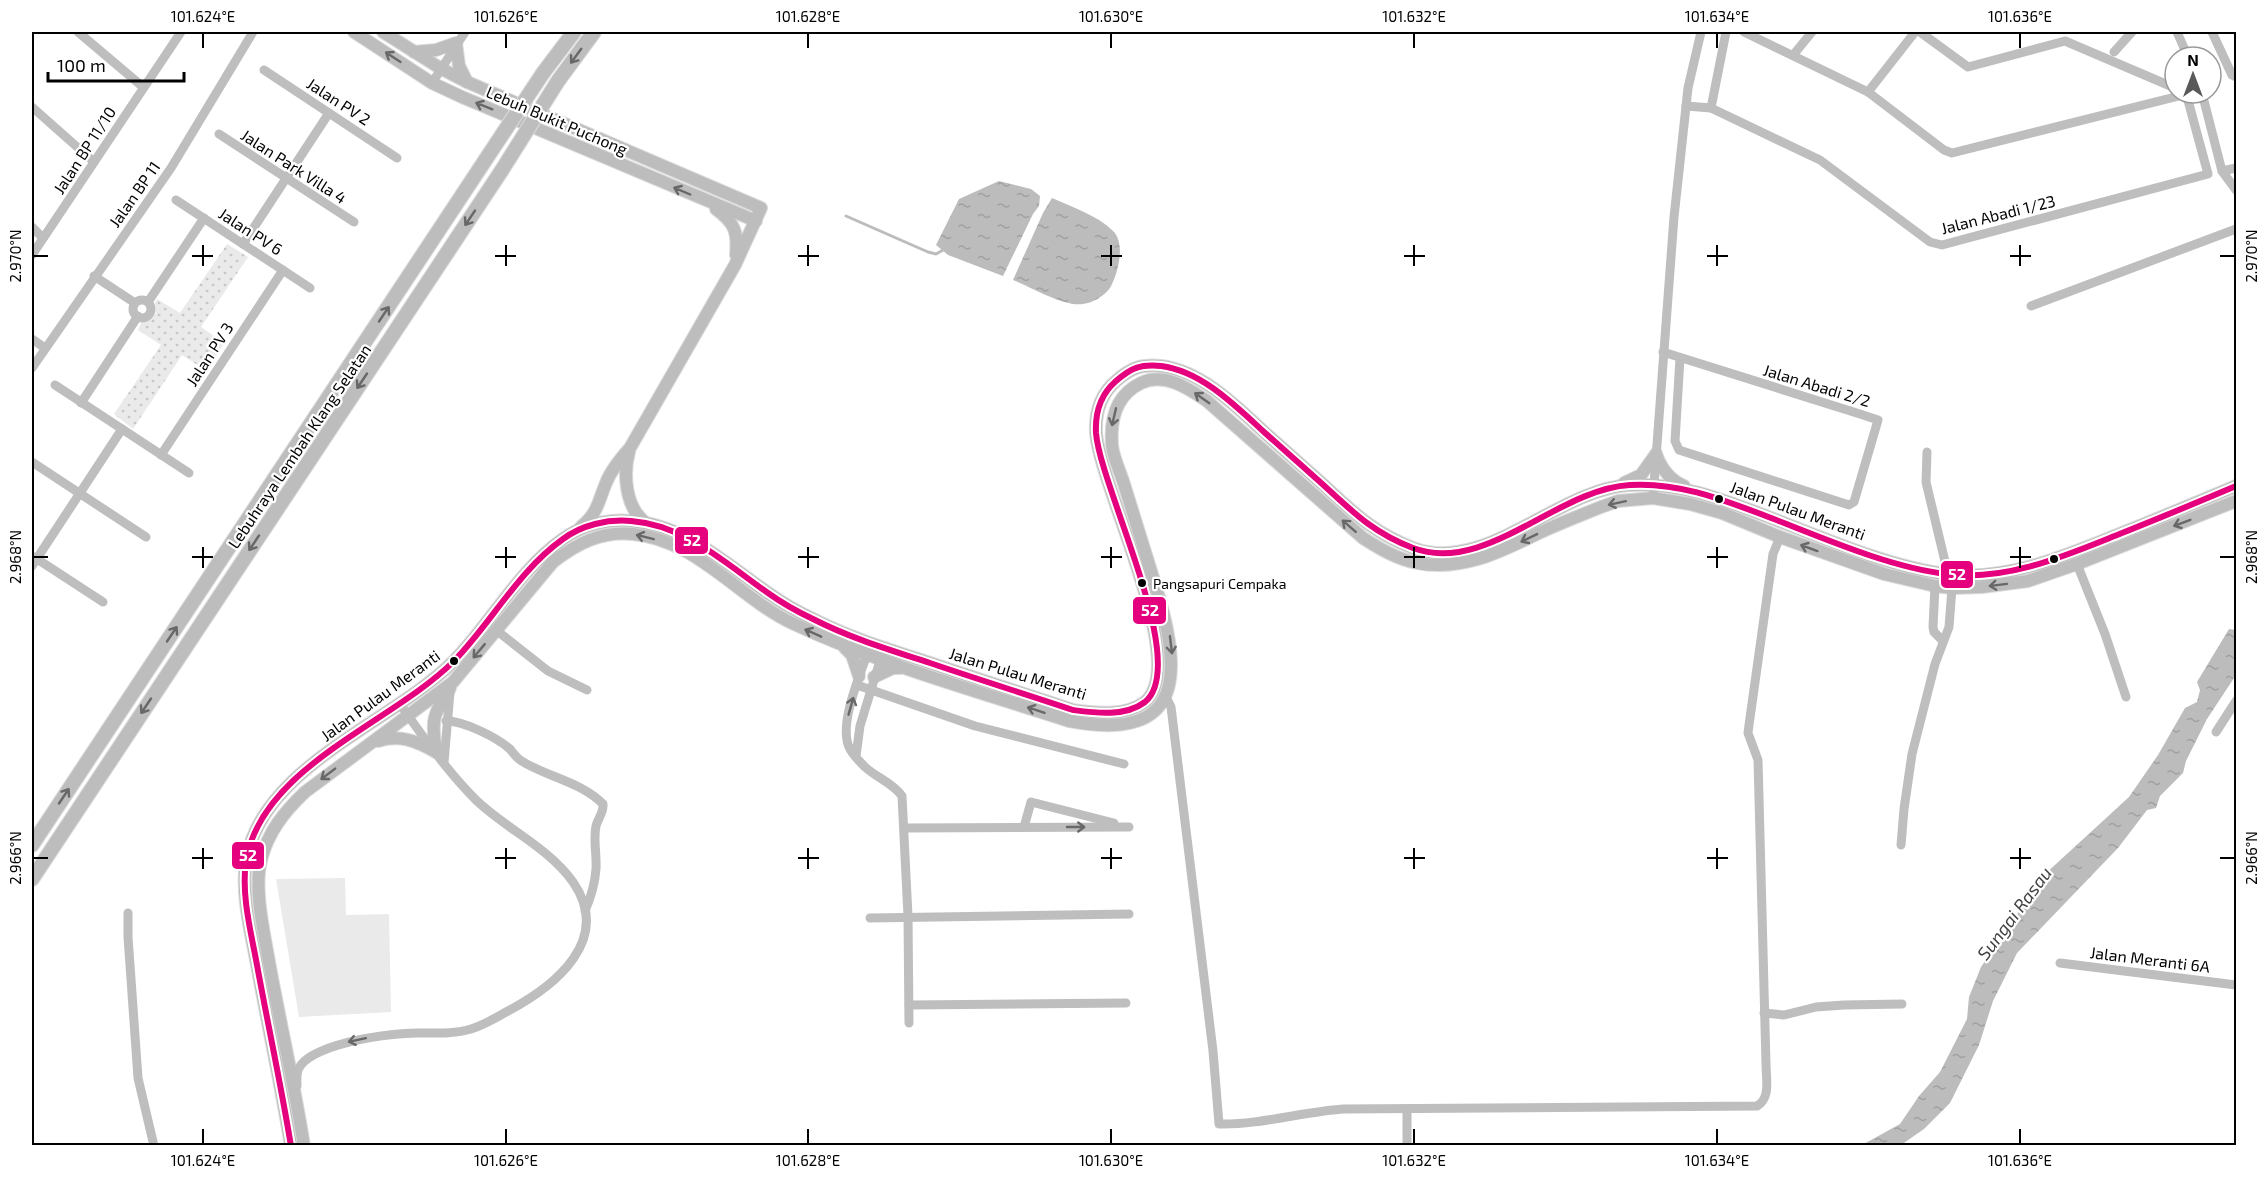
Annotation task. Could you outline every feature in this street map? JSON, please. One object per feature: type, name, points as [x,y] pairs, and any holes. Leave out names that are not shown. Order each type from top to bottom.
[{"type":"highway","name":"Lebuhraya Lembah Klang Selatan","points":[[32,845],[543,73],[574,32]]},
{"type":"highway","name":"Lebuhraya Lembah Klang Selatan","points":[[32,879],[502,170],[558,81],[594,32]]},
{"type":"main road","name":"Lebuh Bukit Puchong","points":[[354,32],[432,82],[462,97],[756,221],[761,208],[467,82],[440,69],[383,32]]},
{"type":"main road","points":[[414,52],[436,50],[456,43],[459,66],[467,82]]},
{"type":"main road","points":[[704,200],[729,218],[735,229],[737,240],[735,265]]},
{"type":"main road","points":[[577,530],[590,520],[598,508],[606,482],[617,462],[630,448],[735,265],[756,221]]},
{"type":"main road","name":"Jalan Pulau Meranti","points":[[304,1146],[264,934],[258,884],[260,862],[268,837],[284,812],[305,792],[452,686],[537,579],[553,562],[592,537],[633,534],[684,550],[709,565],[765,608],[843,646],[869,650],[1073,710],[1108,713],[1140,705],[1153,693],[1158,681],[1158,664],[1150,611],[1101,460],[1096,432],[1098,411],[1104,393],[1136,367],[1155,365],[1176,368],[1203,382],[1248,417],[1368,526],[1392,540],[1419,550],[1445,552],[1470,549],[1500,539],[1576,499],[1617,486],[1654,484],[1693,490],[1725,500],[1909,567],[1947,574],[1978,575],[2016,570],[2085,548],[2236,486]]},
{"type":"main road","name":"Jalan Pulau Meranti","points":[[882,654],[904,667],[1069,721],[1095,726],[1134,722],[1147,716],[1162,703],[1170,684],[1173,665],[1170,639],[1163,607],[1112,448],[1114,414],[1119,401],[1130,388],[1144,382],[1161,380],[1175,382],[1208,401],[1363,538],[1386,553],[1416,563],[1445,566],[1475,560],[1504,551],[1618,501],[1653,498],[1712,510],[1884,574],[1952,588],[2014,584],[2077,564],[2236,501]]},
{"type":"main road","points":[[630,448],[626,465],[628,491],[634,511],[645,523]]},
{"type":"main road","points":[[1617,486],[1641,475],[1656,454],[1663,469],[1673,480],[1693,490]]},
{"type":"main road","name":"Jalan Pulau Meranti","points":[[291,1146],[252,936],[245,883],[247,860],[255,833],[263,818],[293,781],[322,757],[400,704],[454,661],[486,625],[527,572],[563,538],[577,530],[610,520],[645,523],[668,529],[713,552],[772,596],[869,650]]},
{"type":"main road","points":[[843,646],[852,655],[858,680]]},
{"type":"main road","points":[[873,683],[893,668],[904,667]]},
{"type":"main road","points":[[440,757],[433,732],[434,715],[438,705],[452,686]]},
{"type":"main road","points":[[372,742],[391,737],[402,738],[415,741],[440,757]]},
{"type":"street","points":[[78,32],[142,87]]},
{"type":"street","name":"Jalan BP 11/10","points":[[32,255],[142,87],[181,32]]},
{"type":"street","name":"Jalan BP 11","points":[[32,368],[171,168],[253,32]]},
{"type":"street","points":[[432,82],[465,32]]},
{"type":"street","points":[[1653,498],[1663,352],[1686,106],[1701,32]]},
{"type":"street","points":[[1711,108],[1726,32]]},
{"type":"street","points":[[1744,32],[1794,54],[1868,92],[1944,150],[1952,153],[2163,99]]},
{"type":"street","points":[[1794,54],[1812,32]]},
{"type":"street","points":[[1868,92],[1915,32]]},
{"type":"street","points":[[1920,32],[1968,67],[2065,41],[2163,83]]},
{"type":"street","points":[[2114,52],[2132,32]]},
{"type":"street","points":[[2212,32],[2232,75],[2236,76]]},
{"type":"street","name":"Jalan PV 2","points":[[264,70],[398,158]]},
{"type":"street","name":"Jalan Abadi 1/23","points":[[1686,106],[1711,108],[1820,160],[1937,245],[2208,174],[2189,105]]},
{"type":"street","points":[[2205,105],[2222,171],[2236,190]]},
{"type":"street","points":[[32,106],[94,162]]},
{"type":"street","points":[[243,244],[329,113]]},
{"type":"street","name":"Jalan Park Villa 4","points":[[219,135],[354,222]]},
{"type":"street","points":[[2222,171],[2236,168]]},
{"type":"street","name":"Jalan PV 6","points":[[176,200],[310,288]]},
{"type":"street","points":[[148,302],[204,218]]},
{"type":"street","points":[[32,227],[44,238]]},
{"type":"street","points":[[2031,306],[2236,229]]},
{"type":"street","name":"Jalan PV 3","points":[[161,455],[283,270]]},
{"type":"street","points":[[94,276],[135,303]]},
{"type":"street","points":[[140,300],[148,302],[151,307],[150,313],[143,317],[138,316],[133,310],[135,303],[140,300]]},
{"type":"street","points":[[81,402],[138,316]]},
{"type":"street","points":[[32,339],[45,348]]},
{"type":"street","name":"Jalan Abadi 2/2","points":[[1663,352],[1878,420],[1852,505],[1679,450],[1675,441],[1680,358]]},
{"type":"street","points":[[54,385],[189,473]]},
{"type":"street","points":[[102,602],[33,560],[122,429]]},
{"type":"street","points":[[1927,452],[1926,482],[1947,574]]},
{"type":"street","points":[[32,462],[146,537]]},
{"type":"street","points":[[1165,695],[1171,707],[1190,854],[1219,1124],[1249,1122],[1316,1111],[1757,1106],[1764,1102],[1766,1097],[1758,760],[1748,733],[1769,575],[1773,554],[1780,537]]},
{"type":"street","points":[[2077,564],[2105,634],[2126,698]]},
{"type":"street","points":[[1935,586],[1933,627],[1934,632],[1943,641]]},
{"type":"street","points":[[1901,845],[1912,754],[1948,627],[1952,588]]},
{"type":"street","points":[[496,630],[548,671],[587,690]]},
{"type":"street","points":[[869,650],[858,680],[847,727],[847,741],[850,750],[866,768],[897,789],[902,796],[908,916],[909,1023]]},
{"type":"street","points":[[856,756],[860,726],[882,654]]},
{"type":"street","points":[[858,680],[873,683],[975,726],[1124,764]]},
{"type":"street","points":[[440,757],[452,686]]},
{"type":"street","points":[[2216,732],[2236,701]]},
{"type":"street","points":[[297,1100],[299,1067],[317,1053],[354,1040],[415,1033],[460,1032],[471,1029],[529,1000],[566,970],[578,954],[584,937],[584,903],[560,866],[477,800],[440,757],[400,704]]},
{"type":"street","points":[[446,721],[456,721],[471,727],[504,745],[519,759],[584,790],[603,804],[604,809],[596,824],[594,890],[585,911]]},
{"type":"street","points":[[905,828],[1129,827],[1031,802],[1024,827]]},
{"type":"street","points":[[128,913],[138,1078],[154,1146]]},
{"type":"street","points":[[870,918],[1129,914]]},
{"type":"street","name":"Jalan Meranti 6A","points":[[2060,963],[2236,985]]},
{"type":"street","points":[[909,1005],[1126,1003]]},
{"type":"street","points":[[1764,1013],[1784,1015],[1835,1005],[1902,1004]]},
{"type":"street","points":[[1407,1109],[1407,1146]]},
{"type":"shaded area","points":[[227,244],[248,257],[201,327],[224,343],[207,371],[182,355],[133,429],[114,414],[161,345],[138,330],[141,323],[152,318],[156,313],[157,299],[180,313]]},
{"type":"shaded area","points":[[345,878],[346,915],[389,914],[391,1012],[299,1017],[276,879]]},
{"type":"water","points":[[999,181],[1031,189],[1040,196],[1039,206],[1003,276],[948,255],[936,245],[959,199]]},
{"type":"water","points":[[1052,198],[1100,220],[1117,236],[1120,251],[1113,282],[1105,294],[1091,302],[1075,304],[1067,302],[1013,280]]},
{"type":"water","points":[[2229,629],[2236,630],[2236,675],[2207,719],[2186,761],[2183,773],[2160,796],[2156,808],[2147,810],[2118,848],[2017,953],[1993,1001],[1979,1045],[1950,1103],[1924,1129],[1901,1145],[1862,1145],[1900,1124],[1919,1096],[1940,1072],[1967,1019],[1969,997],[1981,967],[2044,875],[2129,797],[2158,755],[2185,708],[2197,702],[2200,690],[2197,682]]},
{"type":"waterway","points":[[846,216],[928,252],[936,254],[943,250]]},
{"type":"transit line","name":"52","points":[[291,1146],[246,900],[246,861],[257,828],[277,798],[302,772],[398,705],[454,661],[532,566],[570,534],[587,527],[604,522],[631,521],[669,530],[704,547],[784,604],[841,632],[1073,710],[1110,713],[1129,710],[1145,702],[1156,682],[1157,652],[1151,614],[1101,459],[1096,433],[1098,411],[1106,392],[1126,373],[1141,366],[1176,369],[1204,382],[1229,401],[1373,527],[1413,548],[1440,553],[1467,550],[1494,541],[1576,500],[1603,490],[1630,485],[1648,485],[1682,489],[1716,498],[1901,565],[1946,574],[1992,574],[2058,558],[2236,486]]},
{"type":"place","name":"Pangsapuri Cempaka","points":[[1142,583]]},
{"type":"water label","name":"Sungai Rasau","points":[[2014,913]]}]
